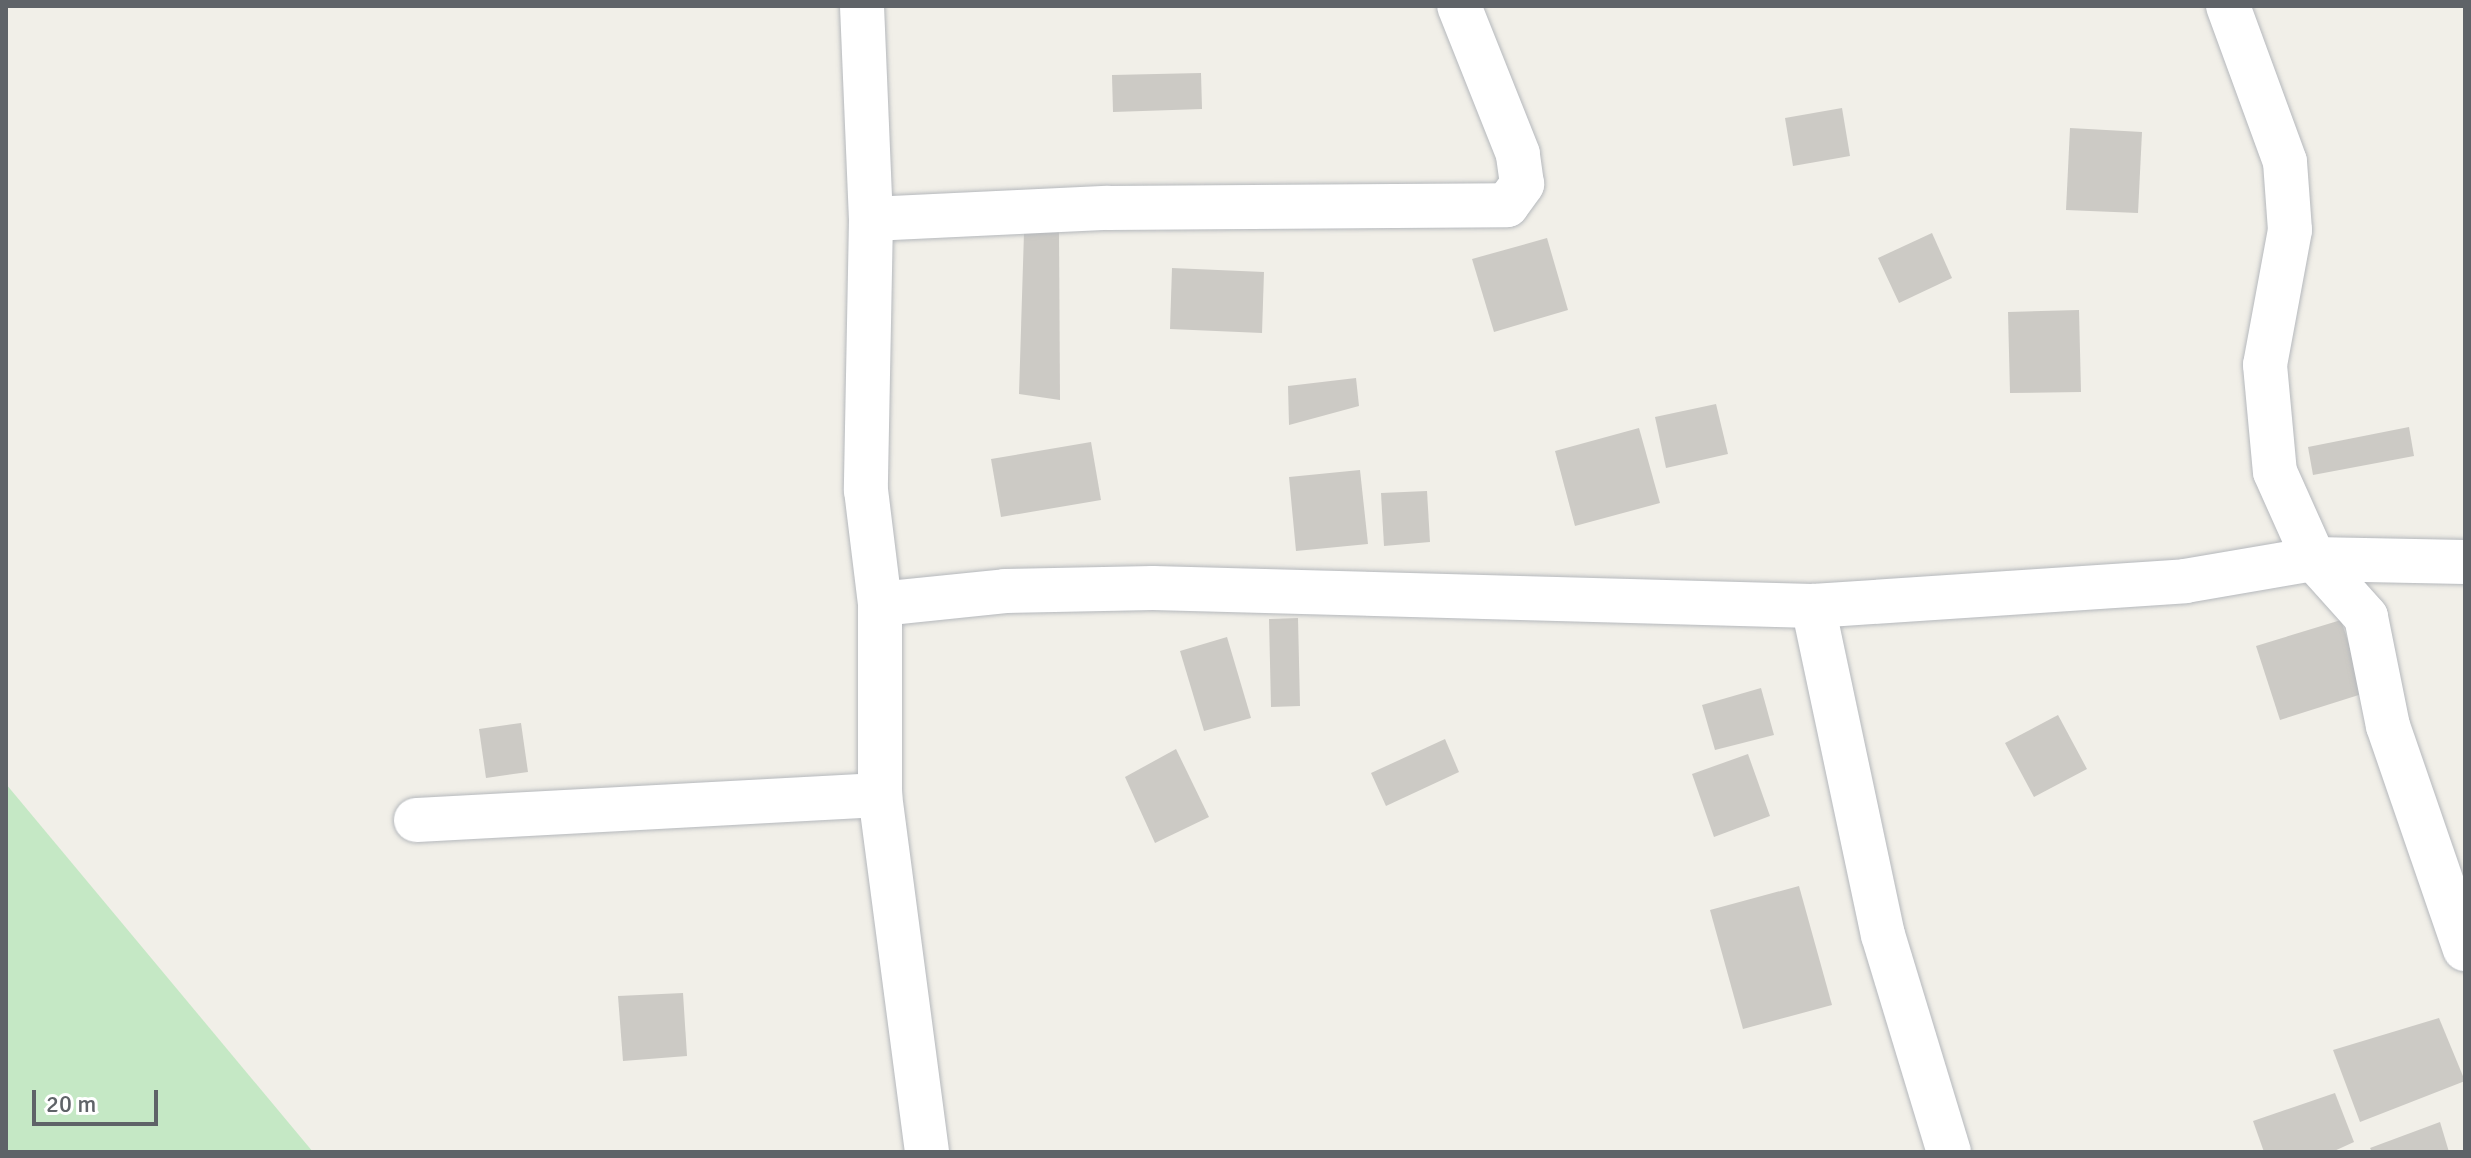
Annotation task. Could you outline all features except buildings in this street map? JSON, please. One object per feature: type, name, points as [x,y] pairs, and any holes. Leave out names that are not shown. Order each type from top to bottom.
[{"type":"street","points":[[862,6],[871,219],[866,490],[880,604],[880,795],[927,1152]]},
{"type":"street","points":[[871,219],[1108,208],[1507,205],[1522,184],[1518,154],[1459,6]]},
{"type":"street","points":[[2228,6],[2285,162],[2290,230],[2265,365],[2275,472],[2314,559],[2366,617],[2388,726],[2465,949]]},
{"type":"street","points":[[880,604],[1005,591],[1168,588],[1813,606],[2185,581],[2314,559],[2465,562]]},
{"type":"street","points":[[1813,606],[1883,935],[1949,1152]]},
{"type":"street","points":[[416,820],[880,795]]},
{"type":"green space","points":[[6,784],[313,1152],[6,1152]]}]
